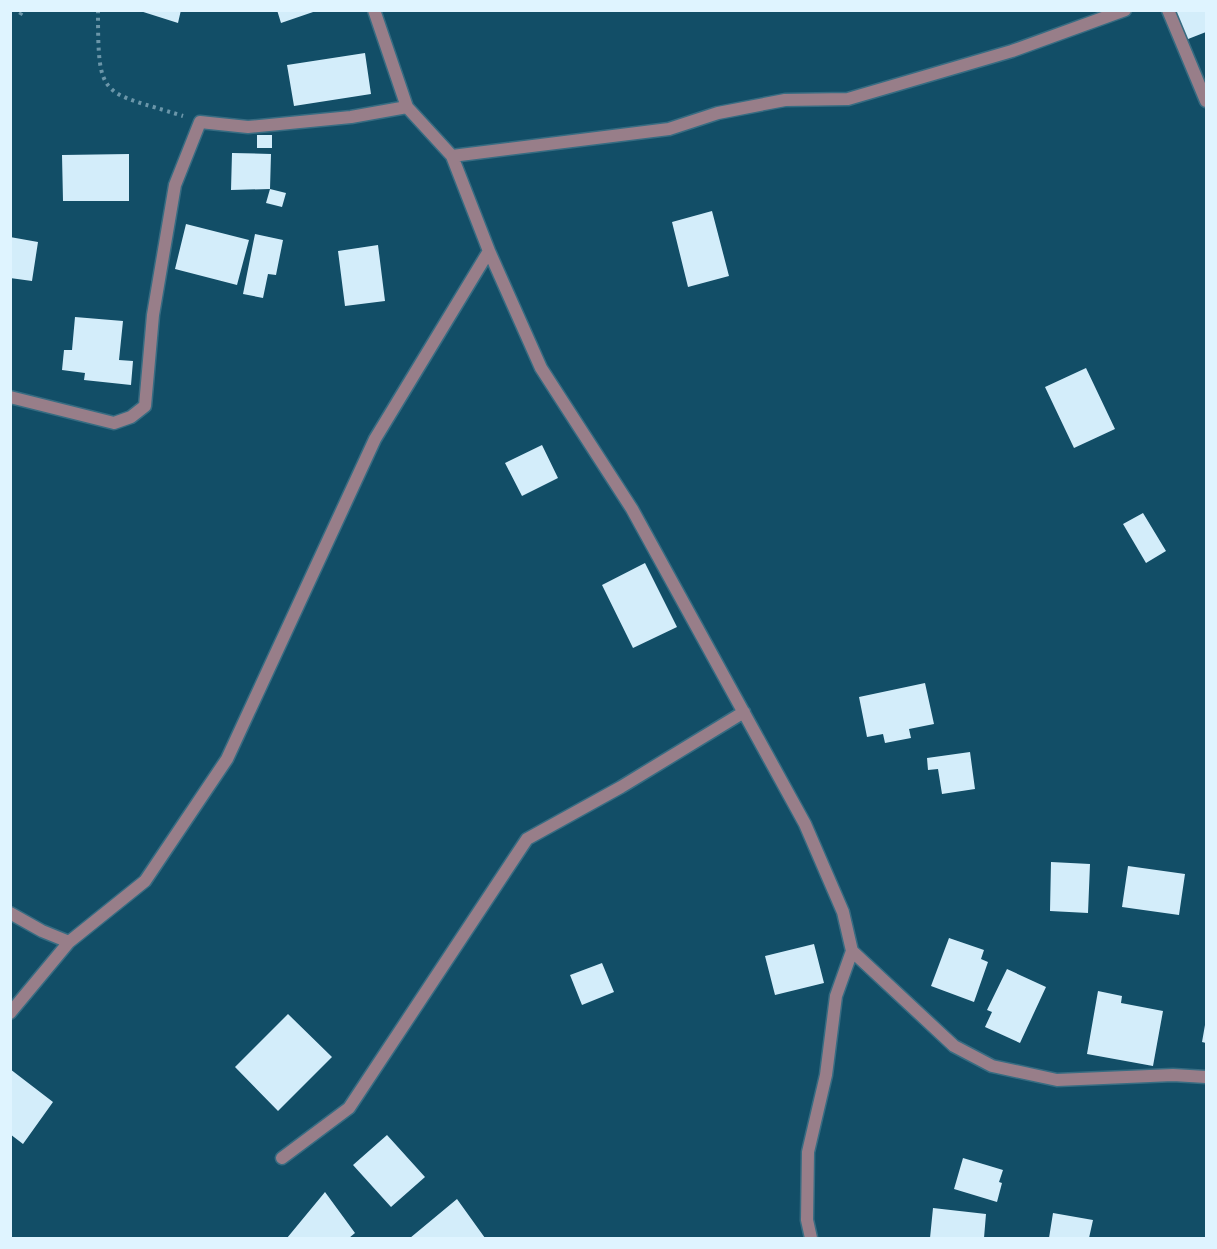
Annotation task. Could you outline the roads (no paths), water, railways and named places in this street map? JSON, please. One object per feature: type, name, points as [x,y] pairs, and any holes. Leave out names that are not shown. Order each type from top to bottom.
[{"type":"street","points":[[374,10],[407,107],[452,156],[489,251],[541,368],[632,509],[805,824],[843,912],[852,951],[836,996],[826,1075],[808,1152],[807,1220],[811,1239]]},
{"type":"street","points":[[452,156],[669,129],[718,113],[785,100],[848,99],[1012,51],[1125,10]]},
{"type":"street","points":[[1168,10],[1206,101]]},
{"type":"street","points":[[10,397],[114,423],[131,417],[145,406],[153,315],[175,185],[200,122],[248,127],[351,117],[407,107]]},
{"type":"street","points":[[10,1013],[69,942],[145,881],[227,759],[375,439],[489,251]]},
{"type":"street","points":[[282,1158],[349,1108],[527,839],[621,787],[744,712]]},
{"type":"street","points":[[10,913],[42,932],[69,942]]},
{"type":"street","points":[[852,951],[954,1046],[992,1066],[1057,1080],[1173,1075],[1206,1077]]}]
